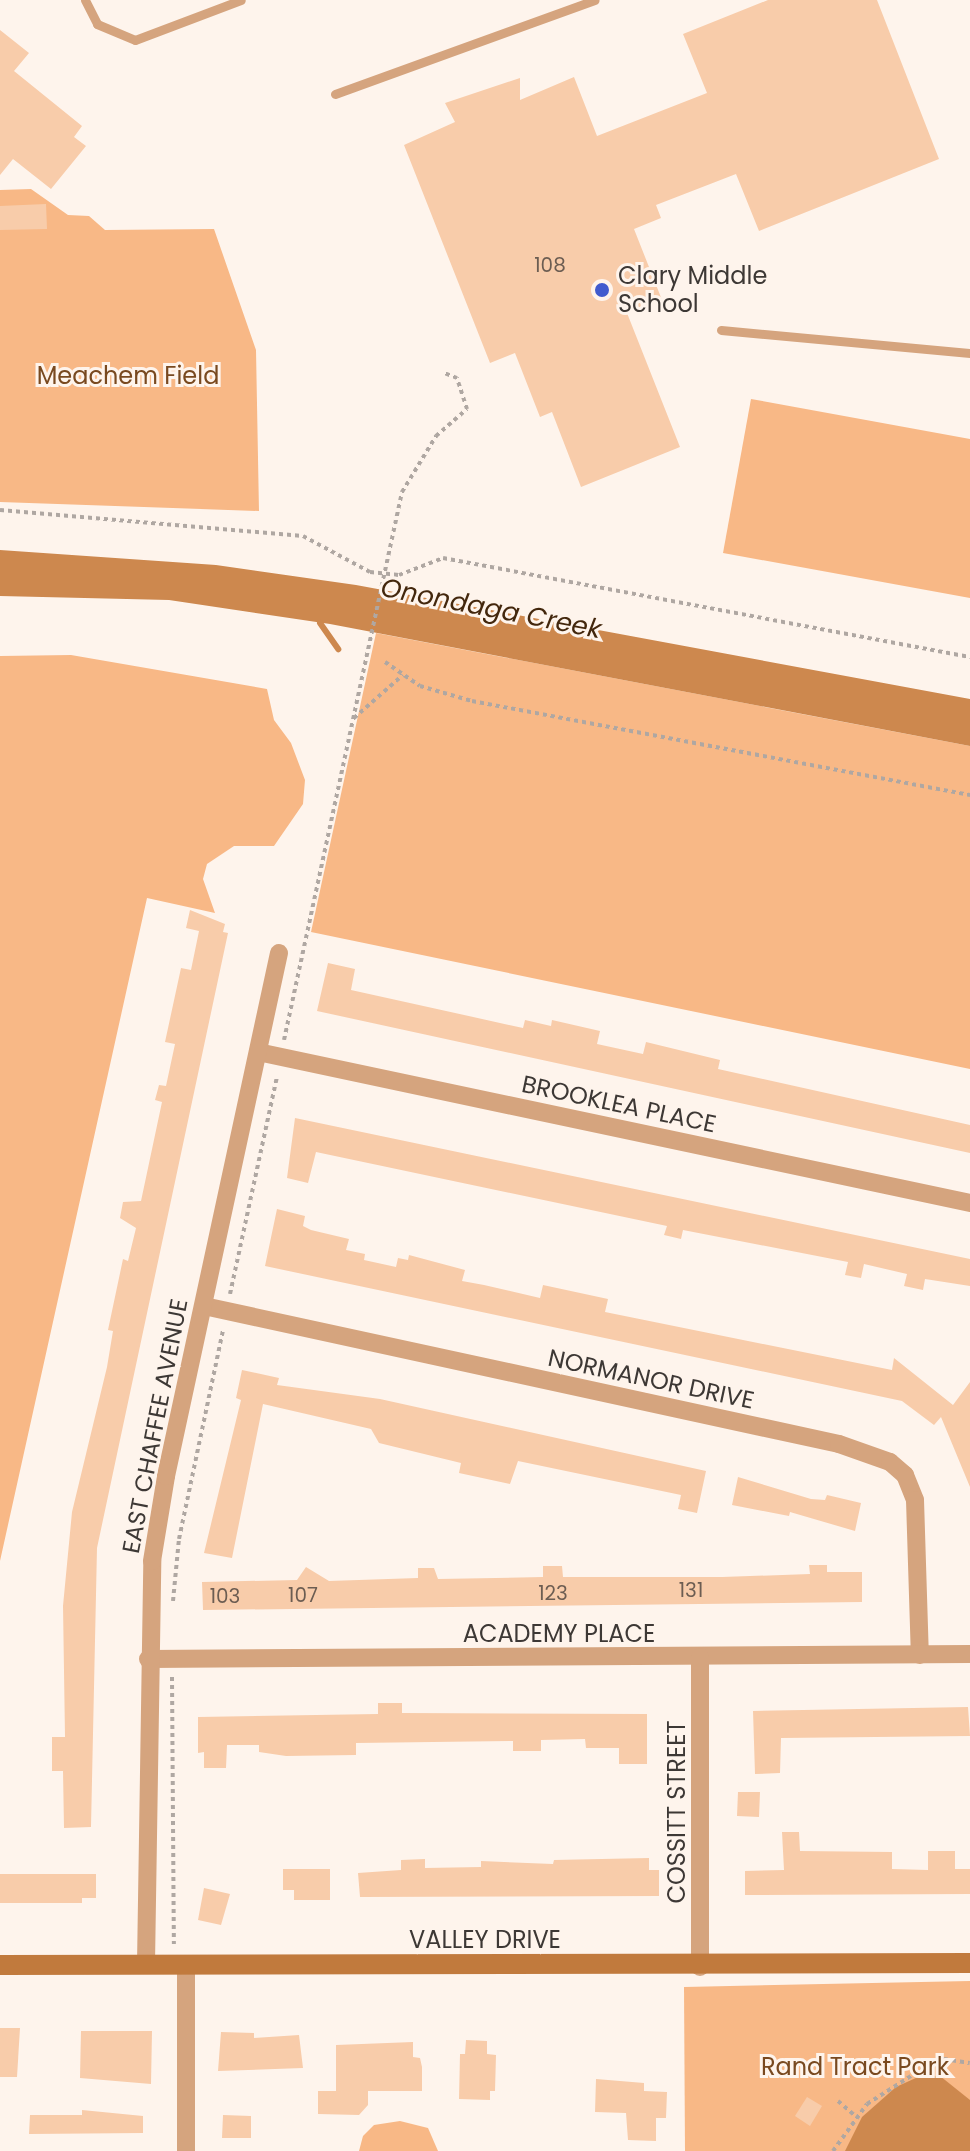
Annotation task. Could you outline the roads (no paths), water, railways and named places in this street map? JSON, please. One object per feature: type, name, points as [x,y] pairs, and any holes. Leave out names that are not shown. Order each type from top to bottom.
[{"type":"main road","name":"VALLEY DRIVE","points":[[0,1965],[700,1967],[970,1963]]},
{"type":"street","name":"EAST CHAFFEE AVENUE","points":[[146,1964],[148,1659],[154,1547],[279,953]]},
{"type":"street","name":"BROOKLEA PLACE","points":[[258,1052],[970,1203]]},
{"type":"street","name":"NORMANOR DRIVE","points":[[204,1306],[839,1444],[890,1462],[905,1475],[915,1500],[920,1655]]},
{"type":"street","name":"ACADEMY PLACE","points":[[148,1659],[970,1654]]},
{"type":"street","name":"COSSITT STREET","points":[[700,1657],[700,1967]]},
{"type":"street","points":[[186,1964],[186,2151]]},
{"type":"lane","points":[[85,0],[97,24],[135,40],[235,1]]},
{"type":"lane","points":[[335,94],[594,0]]},
{"type":"lane","points":[[721,330],[970,353]]},
{"type":"waterway","points":[[320,623],[338,649]]},
{"type":"place","name":"Clary Middle School","points":[[602,290]]},
{"type":"park label","name":"Meachem Field","points":[[128,376]]},
{"type":"park label","name":"Rand Tract Park","points":[[855,2067]]},
{"type":"water label","name":"Onondaga Creek","points":[[491,609]]}]
